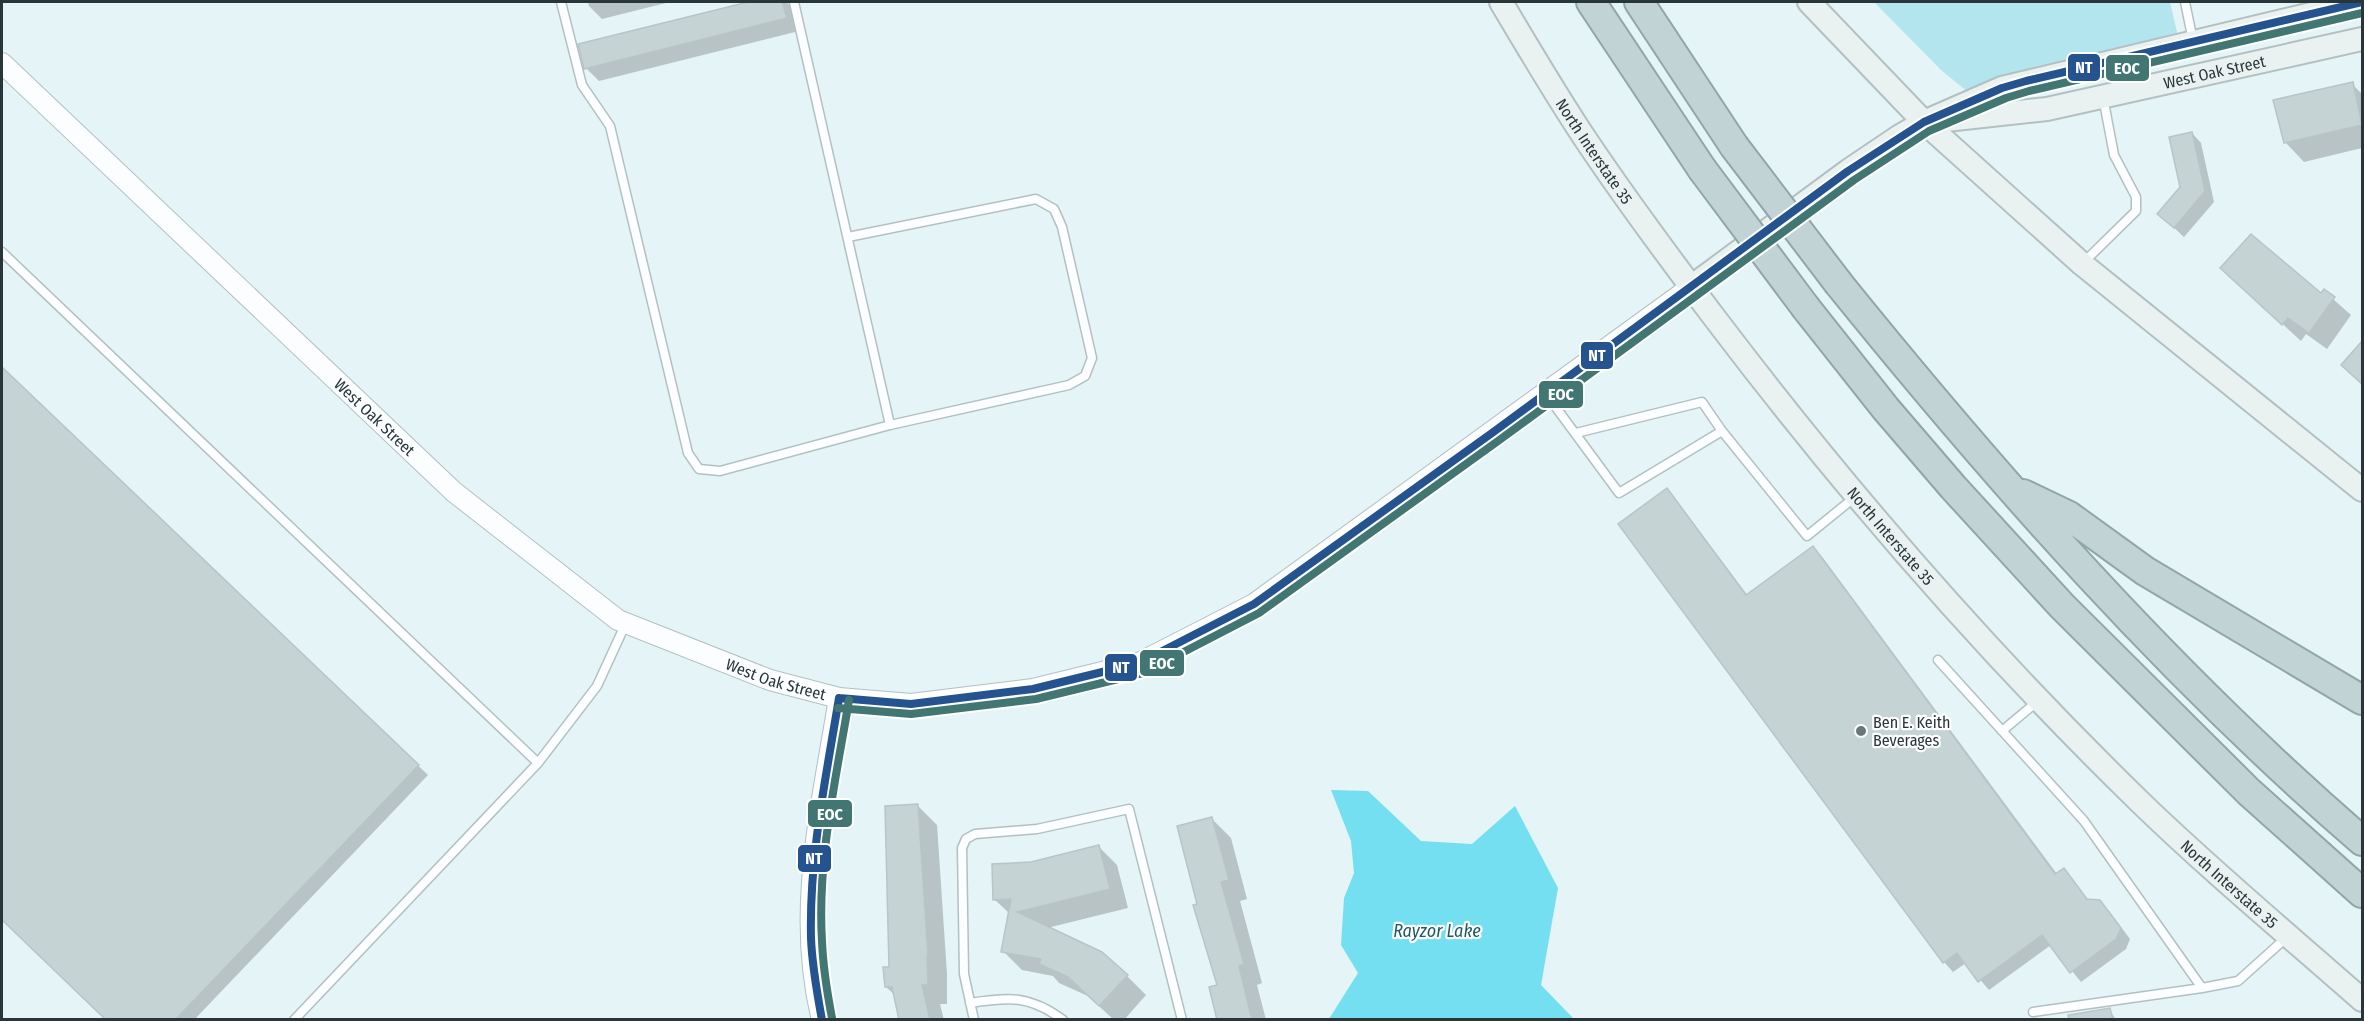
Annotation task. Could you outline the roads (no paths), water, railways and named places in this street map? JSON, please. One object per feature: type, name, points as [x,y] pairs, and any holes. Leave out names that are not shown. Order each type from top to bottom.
[{"type":"highway","points":[[1591,2],[1702,169],[1806,308],[1946,479],[2062,606],[2249,792],[2362,893]]},
{"type":"highway","points":[[1639,2],[1734,146],[1839,284],[1940,407],[2167,658],[2312,798],[2362,841]]},
{"type":"highway","points":[[2011,488],[2069,516],[2145,571],[2362,700]]},
{"type":"main road","name":"North Interstate 35","points":[[1501,2],[1589,144],[1691,287],[1756,372],[1926,579],[2139,801],[2362,1000]]},
{"type":"main road","points":[[1809,2],[1924,122],[2082,264],[2362,490]]},
{"type":"main road","name":"West Oak Street","points":[[1691,287],[1848,171],[1924,122],[2002,88],[2362,2]]},
{"type":"main road","name":"West Oak Street","points":[[1924,122],[2047,109],[2362,39]]},
{"type":"main road","points":[[2096,64],[2103,97]]},
{"type":"street","name":"West Oak Street","points":[[2,63],[454,492],[618,620],[770,680],[839,698],[911,704],[1033,689],[1139,663],[1254,604],[1691,287]]},
{"type":"street","points":[[822,1020],[812,961],[810,907],[814,855],[839,698]]},
{"type":"lane","points":[[561,2],[582,85],[610,126],[688,453],[699,469],[720,471],[890,424],[1069,385],[1085,376],[1092,358],[1062,227],[1054,209],[1036,200],[848,237]]},
{"type":"lane","points":[[794,2],[890,424]]},
{"type":"lane","points":[[2185,2],[2193,42]]},
{"type":"lane","points":[[2082,264],[2136,212],[2136,196],[2114,155],[2103,97]]},
{"type":"lane","points":[[2,252],[538,763]]},
{"type":"lane","points":[[1546,394],[1619,493],[1722,431]]},
{"type":"lane","points":[[1576,434],[1702,402],[1722,431],[1807,536],[1856,496]]},
{"type":"lane","points":[[294,1020],[538,763],[597,686],[626,623]]},
{"type":"lane","points":[[1938,660],[2084,821],[2202,988]]},
{"type":"lane","points":[[2002,731],[2040,700]]},
{"type":"lane","points":[[974,1020],[964,974],[962,848],[966,839],[975,834],[1037,829],[1129,809],[1182,1020]]},
{"type":"lane","points":[[2033,1012],[2238,981],[2288,935]]},
{"type":"lane","points":[[970,1003],[1004,998],[1027,1000],[1052,1011],[1063,1020]]},
{"type":"water","name":"Rayzor Lake","points":[[1331,790],[1368,791],[1421,841],[1472,844],[1515,806],[1558,888],[1541,985],[1574,1019],[1329,1019],[1358,973],[1341,945],[1344,898],[1354,873],[1351,841]]},
{"type":"place","name":"Ben E. Keith Beverages","points":[[1861,731]]}]
